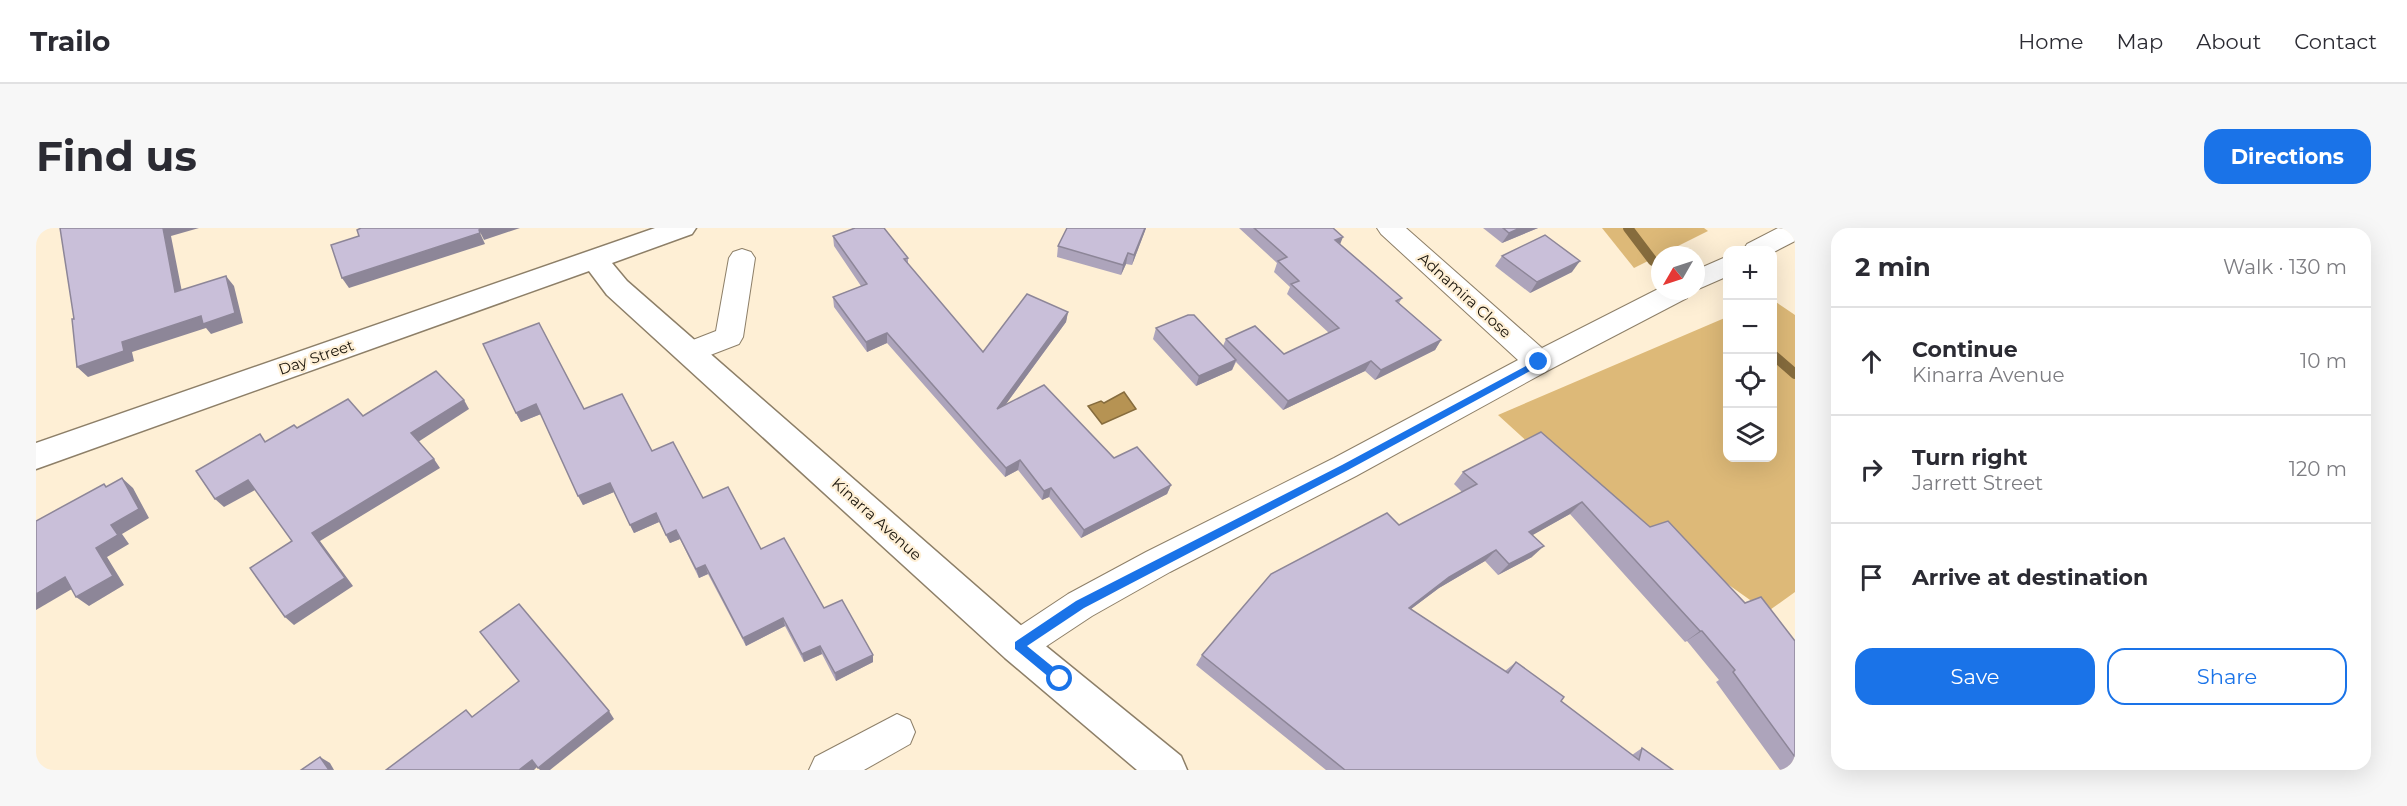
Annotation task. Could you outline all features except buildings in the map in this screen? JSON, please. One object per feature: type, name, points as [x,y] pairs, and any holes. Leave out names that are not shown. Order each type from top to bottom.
[{"type":"street","name":"Day Street","points":[[36,456],[682,228]]},
{"type":"street","name":"Adnamira Close","points":[[1390,228],[1539,362]]},
{"type":"street","points":[[1764,246],[1795,230]]},
{"type":"street","points":[[690,352],[729,337],[742,258]]},
{"type":"street","name":"Kinarra Avenue","points":[[596,259],[604,274],[617,288],[1018,646],[1167,770]]},
{"type":"street","points":[[1705,276],[1723,268]]},
{"type":"street","points":[[1018,646],[1080,605],[1660,300]]},
{"type":"street","points":[[828,770],[897,732]]},
{"type":"shaded area","points":[[1602,228],[1704,228],[1708,231],[1678,246],[1651,246],[1651,260],[1634,268]]},
{"type":"shaded area","points":[[1777,303],[1795,315],[1795,592],[1767,612],[1530,444],[1498,415],[1723,319],[1723,462],[1777,462]]},
{"type":"shaded area","points":[[1124,392],[1136,409],[1102,424],[1088,406],[1101,401],[1104,403]]},
{"type":"waterway","points":[[1628,228],[1651,258]]},
{"type":"waterway","points":[[1777,358],[1795,374]]},
{"type":"route","points":[[1060,679],[1018,646],[1080,605],[1158,562],[1345,467],[1539,362]]}]
